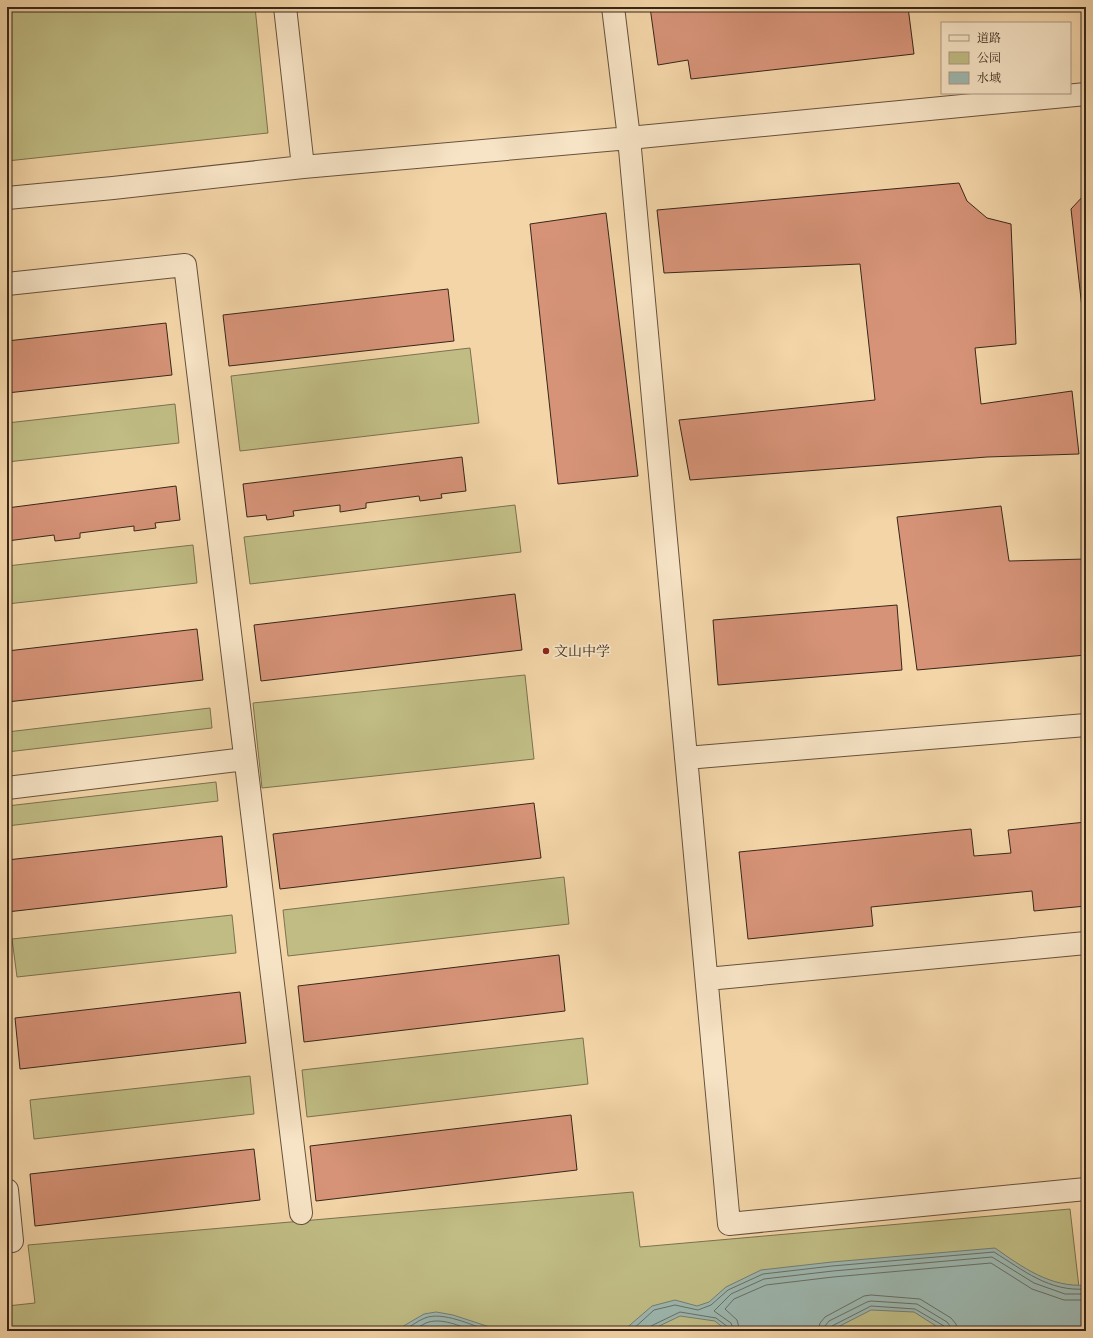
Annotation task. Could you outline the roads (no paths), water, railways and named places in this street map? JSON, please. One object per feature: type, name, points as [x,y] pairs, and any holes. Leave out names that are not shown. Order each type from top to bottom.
[{"type":"lane","points":[[285,7],[303,168]]},
{"type":"lane","points":[[613,7],[629,138],[730,1224],[1086,1189]]},
{"type":"lane","points":[[7,198],[303,168],[1086,94]]},
{"type":"lane","points":[[7,284],[186,266],[301,1212]]},
{"type":"lane","points":[[686,758],[1086,725]]},
{"type":"lane","points":[[7,788],[245,759]]},
{"type":"lane","points":[[707,979],[1086,944]]},
{"type":"lane","points":[[7,1190],[12,1241]]},
{"type":"water","points":[[995,1248],[1026,1269],[1049,1280],[1073,1285],[1086,1285],[1086,1331],[944,1331],[914,1312],[871,1310],[830,1331],[727,1331],[715,1321],[680,1316],[649,1331],[623,1331],[652,1306],[675,1300],[697,1306],[709,1302],[726,1287],[761,1270],[832,1262]]},
{"type":"water","points":[[436,1312],[453,1315],[502,1331],[395,1331],[424,1314]]},
{"type":"place","name":"文山中学","points":[[546,651]]}]
